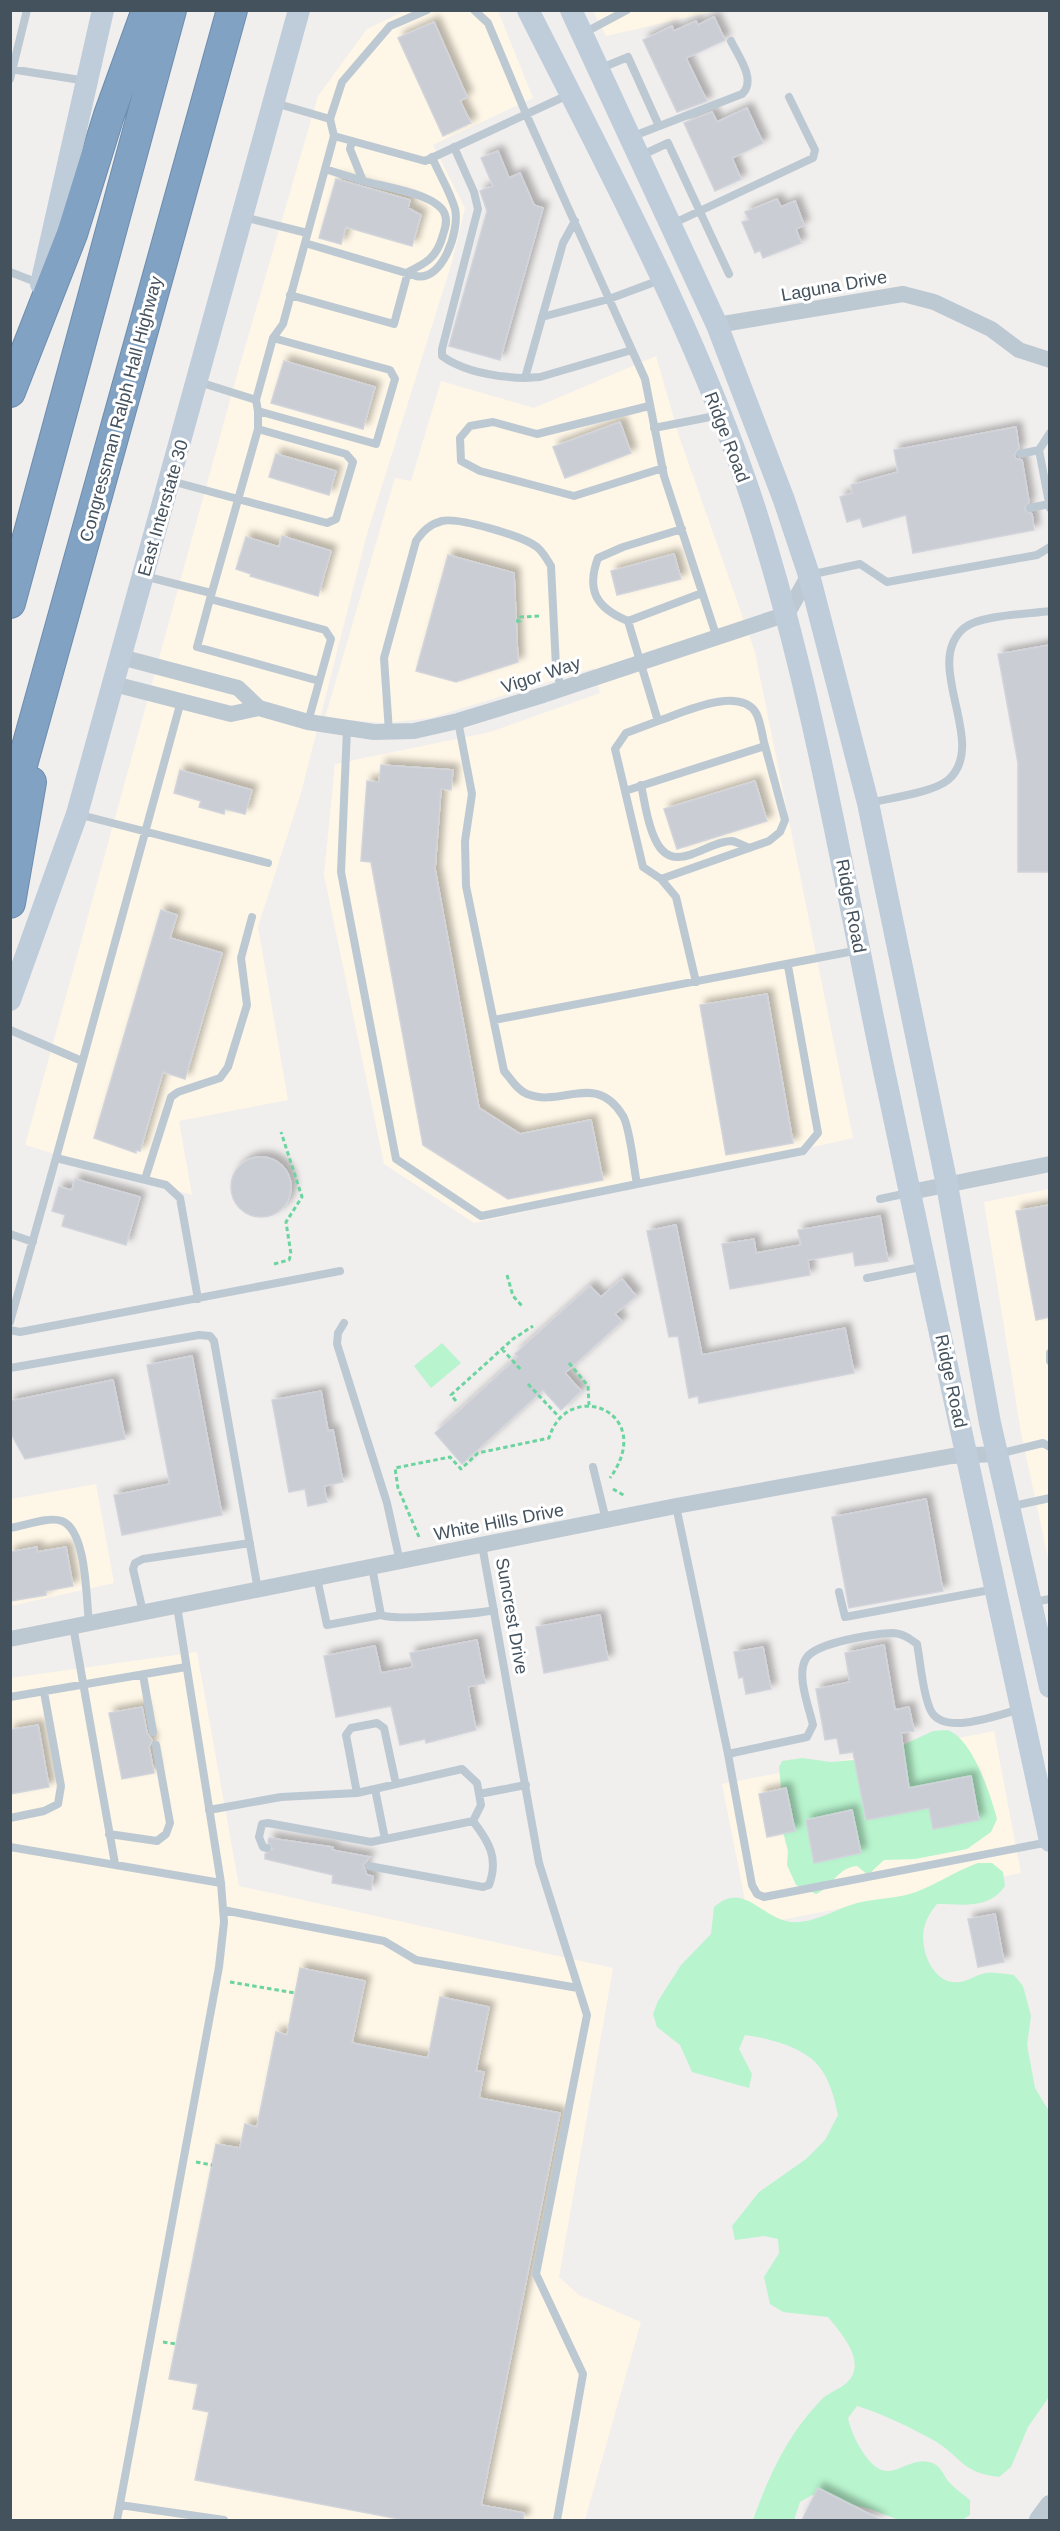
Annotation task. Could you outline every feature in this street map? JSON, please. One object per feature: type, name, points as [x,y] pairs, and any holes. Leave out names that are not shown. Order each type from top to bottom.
[{"type":"highway","points":[[10,392],[72,234],[109,115],[147,10]]},
{"type":"highway","points":[[10,603],[171,10]]},
{"type":"highway","name":"Congressman Ralph Hall Highway","points":[[10,808],[232,10]]},
{"type":"highway","points":[[10,903],[53,658]]},
{"type":"main road","points":[[10,387],[15,357],[41,284],[103,10]]},
{"type":"main road","name":"East Interstate 30","points":[[10,1000],[77,814],[299,10]]},
{"type":"main road","name":"Ridge Road","points":[[528,10],[661,280],[720,414],[754,505],[787,614],[835,819],[926,1266],[1021,1709],[1047,1817],[1050,1842]]},
{"type":"main road","name":"Ridge Road","points":[[571,10],[717,325],[780,489],[809,575],[868,803],[947,1185],[997,1454],[1009,1507],[1040,1600],[1050,1687]]},
{"type":"street","name":"Laguna Drive","points":[[717,325],[903,294],[934,302],[991,329],[1019,350],[1050,360]]},
{"type":"street","points":[[787,614],[809,575]]},
{"type":"street","name":"Vigor Way","points":[[121,657],[238,688],[259,708],[308,722],[347,729],[414,731],[458,722],[787,614]]},
{"type":"street","name":"Vigor Way","points":[[114,684],[231,714],[259,708]]},
{"type":"street","points":[[911,1192],[1050,1164]]},
{"type":"street","name":"White Hills Drive","points":[[10,1638],[676,1506],[967,1454],[997,1454]]},
{"type":"street","points":[[1039,2520],[1050,2505]]},
{"type":"lane","points":[[10,79],[27,10]]},
{"type":"lane","points":[[319,681],[197,647],[258,429],[256,400],[273,338],[282,324],[291,295],[334,136],[330,119],[342,82],[390,26],[427,10]]},
{"type":"lane","points":[[474,10],[488,23],[526,114],[645,379],[663,468],[717,638]]},
{"type":"lane","points":[[582,34],[621,12]]},
{"type":"lane","points":[[635,147],[659,126],[742,94],[747,89],[748,78],[731,41]]},
{"type":"lane","points":[[599,69],[628,57],[659,126]]},
{"type":"lane","points":[[11,69],[88,81]]},
{"type":"lane","points":[[334,136],[425,161],[571,94]]},
{"type":"lane","points":[[671,225],[813,158],[814,150],[789,97]]},
{"type":"lane","points":[[275,103],[330,119]]},
{"type":"lane","points":[[352,141],[350,149],[363,181]]},
{"type":"lane","points":[[635,147],[668,143],[698,212],[729,274]]},
{"type":"lane","points":[[454,147],[478,209],[442,356],[484,373],[525,378],[540,377],[632,350]]},
{"type":"lane","points":[[305,243],[423,277],[440,267],[456,219],[455,208],[432,158]]},
{"type":"lane","points":[[291,295],[394,324],[408,272],[434,258],[446,222],[445,214],[435,201],[325,170]]},
{"type":"lane","points":[[243,216],[307,233]]},
{"type":"lane","points":[[525,378],[563,243],[575,221]]},
{"type":"lane","points":[[10,272],[41,284]]},
{"type":"lane","points":[[542,317],[609,299],[661,280]]},
{"type":"lane","points":[[258,411],[376,444],[395,379],[390,370],[273,338]]},
{"type":"lane","points":[[198,381],[256,400]]},
{"type":"lane","points":[[649,405],[537,434],[493,422],[470,426],[460,438],[461,461],[480,471],[574,496],[663,468]]},
{"type":"lane","points":[[654,428],[720,414]]},
{"type":"lane","points":[[170,481],[327,523],[336,519],[353,462],[346,454],[258,429]]},
{"type":"lane","points":[[1030,508],[1049,506],[1039,450],[1050,433]]},
{"type":"lane","points":[[1020,454],[1039,450]]},
{"type":"lane","points":[[389,732],[385,649],[416,541],[423,531],[444,520],[457,520],[528,542],[545,555],[551,566],[556,667],[561,689]]},
{"type":"lane","points":[[682,529],[622,547],[598,558],[592,583],[595,594],[605,610],[628,621],[702,593]]},
{"type":"lane","points":[[809,575],[860,564],[887,582],[1037,555],[1050,547]]},
{"type":"lane","points":[[143,576],[325,630],[331,639],[308,722]]},
{"type":"lane","points":[[868,803],[931,788],[948,780],[959,764],[962,746],[949,663],[951,644],[965,627],[984,621],[1050,611]]},
{"type":"lane","points":[[628,621],[658,721]]},
{"type":"lane","points":[[661,879],[769,841],[780,832],[785,820],[756,713],[743,702],[727,700],[658,721],[626,733],[615,749],[643,867],[661,879],[676,897],[696,982]]},
{"type":"lane","points":[[10,1322],[181,701]]},
{"type":"lane","points":[[458,722],[472,794],[465,841],[466,886],[504,1071],[516,1086],[527,1094],[549,1097],[583,1091],[606,1098],[624,1118],[637,1184]]},
{"type":"lane","points":[[347,729],[341,873],[396,1159],[481,1216],[803,1151],[818,1133],[788,966]]},
{"type":"lane","points":[[625,791],[765,746]]},
{"type":"lane","points":[[641,785],[654,838],[659,848],[668,855],[682,858],[731,841],[749,848]]},
{"type":"lane","points":[[77,814],[268,863]]},
{"type":"lane","points":[[145,1179],[171,1097],[178,1092],[220,1078],[228,1067],[247,1005],[241,958],[252,917]]},
{"type":"lane","points":[[494,1020],[788,966],[860,950]]},
{"type":"lane","points":[[10,1030],[82,1061]]},
{"type":"lane","points":[[56,1158],[166,1185],[180,1198],[198,1299]]},
{"type":"lane","points":[[880,1199],[911,1192]]},
{"type":"lane","points":[[10,1234],[33,1242]]},
{"type":"lane","points":[[867,1278],[926,1266]]},
{"type":"lane","points":[[10,1330],[20,1332],[340,1271]]},
{"type":"lane","points":[[344,1323],[337,1344],[387,1503],[399,1562]]},
{"type":"lane","points":[[10,1368],[199,1335],[210,1336],[214,1341],[258,1590]]},
{"type":"lane","points":[[1050,1353],[1050,1361]]},
{"type":"lane","points":[[997,1454],[1043,1443],[1050,1447]]},
{"type":"lane","points":[[593,1467],[606,1520]]},
{"type":"lane","points":[[1009,1507],[1050,1498]]},
{"type":"lane","points":[[676,1506],[728,1754],[752,1885],[757,1894],[764,1897],[1050,1842]]},
{"type":"lane","points":[[10,1528],[62,1521],[80,1543],[83,1685],[115,1864]]},
{"type":"lane","points":[[143,1612],[133,1569],[135,1563],[142,1559],[250,1543]]},
{"type":"lane","name":"Suncrest Drive","points":[[482,1545],[539,1863],[587,2015],[536,2274],[583,2374],[557,2520]]},
{"type":"lane","points":[[372,1567],[381,1615]]},
{"type":"lane","points":[[317,1578],[327,1625],[381,1615],[390,1618],[474,1614],[494,1610]]},
{"type":"lane","points":[[839,1592],[845,1617],[995,1588]]},
{"type":"lane","points":[[117,2520],[223,1936],[221,1882],[177,1606]]},
{"type":"lane","points":[[728,1754],[807,1737],[813,1725],[802,1673],[807,1657],[823,1645],[893,1633],[905,1636],[917,1644],[930,1709],[944,1721],[963,1724],[1021,1709]]},
{"type":"lane","points":[[10,1697],[186,1667]]},
{"type":"lane","points":[[143,1675],[153,1732]]},
{"type":"lane","points":[[10,1818],[44,1811],[58,1804],[61,1786],[44,1692]]},
{"type":"lane","points":[[357,1793],[346,1735],[351,1728],[377,1723],[384,1728],[396,1784]]},
{"type":"lane","points":[[109,1834],[157,1840],[166,1834],[170,1823],[156,1745]]},
{"type":"lane","points":[[209,1810],[281,1797],[357,1793],[462,1769],[477,1783],[481,1805],[473,1821]]},
{"type":"lane","points":[[479,1794],[526,1785]]},
{"type":"lane","points":[[375,1789],[385,1839]]},
{"type":"lane","points":[[267,1848],[263,1847],[259,1837],[262,1824],[268,1823],[371,1842],[473,1821]]},
{"type":"lane","points":[[369,1866],[483,1887],[489,1885],[493,1874],[493,1852],[489,1842],[473,1821]]},
{"type":"lane","points":[[10,1847],[221,1882]]},
{"type":"lane","points":[[223,1910],[384,1941],[416,1959],[578,1988]]},
{"type":"lane","points":[[120,2505],[224,2520]]},
{"type":"path","points":[[516,621],[520,621],[520,617],[531,617]]},
{"type":"path","points":[[274,1263],[289,1260],[291,1254],[286,1222],[302,1197],[281,1132]]},
{"type":"path","points":[[507,1275],[513,1296],[523,1307]]},
{"type":"path","points":[[456,1401],[451,1395],[502,1349],[533,1326]]},
{"type":"path","points":[[502,1349],[522,1371]]},
{"type":"path","points":[[569,1363],[588,1386],[589,1406]]},
{"type":"path","points":[[528,1384],[560,1418]]},
{"type":"path","points":[[419,1537],[398,1488],[394,1468],[450,1457],[461,1468],[478,1453],[549,1438],[560,1418],[575,1409],[589,1406],[599,1407],[614,1417],[623,1432],[622,1460],[609,1478],[613,1489],[625,1496]]},
{"type":"path","points":[[219,1967],[229,1982],[295,1993]]},
{"type":"shaded area","points":[[404,11],[498,11],[533,98],[433,145],[465,208],[452,262],[367,534],[301,793],[258,927],[288,1100],[179,1121],[192,1195],[25,1145],[238,371],[318,96],[367,29]]},
{"type":"shaded area","points":[[593,11],[716,11],[606,36]]},
{"type":"shaded area","points":[[656,356],[679,436],[755,652],[853,1138],[474,1223],[384,1164],[324,875],[335,764],[490,732],[600,693],[594,668],[430,718],[385,723],[325,718],[395,478],[411,481],[441,381],[534,408]]},
{"type":"shaded area","points":[[1049,1189],[1049,1562],[1021,1433],[984,1202]]},
{"type":"shaded area","points":[[96,1484],[114,1583],[11,1606],[11,1499]]},
{"type":"shaded area","points":[[197,1652],[239,1886],[613,1968],[559,2277],[579,2295],[641,2322],[585,2520],[11,2520],[10,1678]]},
{"type":"shaded area","points":[[994,1731],[1021,1873],[750,1926],[722,1784]]},
{"type":"green space","points":[[442,1343],[461,1363],[431,1388],[414,1366]]},
{"type":"green space","points":[[947,1730],[965,1744],[979,1768],[997,1819],[991,1832],[967,1849],[915,1859],[884,1860],[868,1875],[857,1866],[850,1867],[816,1894],[796,1885],[787,1865],[788,1851],[777,1809],[781,1788],[779,1767],[782,1761],[802,1758],[831,1762],[875,1758],[933,1731]]},
{"type":"green space","points":[[978,1863],[992,1863],[1003,1872],[1005,1886],[998,1894],[983,1902],[965,1905],[937,1904],[925,1924],[924,1947],[935,1972],[946,1980],[960,1982],[983,1974],[996,1973],[1014,1975],[1023,1986],[1031,2016],[1027,2045],[1035,2088],[1049,2111],[1049,2397],[1028,2427],[1011,2467],[999,2477],[976,2472],[935,2441],[877,2413],[857,2406],[848,2418],[862,2451],[881,2470],[893,2470],[923,2461],[939,2467],[950,2484],[970,2500],[970,2515],[962,2520],[899,2520],[870,2509],[812,2495],[800,2502],[794,2520],[753,2520],[772,2472],[789,2442],[821,2400],[850,2379],[855,2366],[848,2343],[828,2317],[783,2312],[770,2304],[764,2277],[779,2253],[778,2239],[764,2236],[735,2240],[732,2226],[759,2192],[806,2159],[825,2140],[838,2115],[828,2080],[821,2068],[809,2057],[792,2047],[745,2035],[739,2049],[752,2074],[749,2088],[692,2072],[680,2045],[657,2027],[653,2014],[658,2001],[681,1965],[711,1934],[714,1907],[725,1900],[734,1897],[743,1899],[780,1919],[791,1922],[808,1921],[857,1903],[916,1892]]},
{"type":"building","points":[[714,17],[725,40],[686,58],[707,101],[677,112],[643,40],[672,26],[674,31],[696,21],[698,25]]},
{"type":"building","points":[[434,22],[467,97],[460,101],[471,123],[443,136],[398,38]]},
{"type":"building","points":[[747,108],[763,143],[732,158],[741,179],[715,191],[684,123],[712,112],[717,122]]},
{"type":"building","points":[[498,151],[509,178],[520,173],[534,205],[543,208],[500,360],[449,346],[487,211],[480,191],[493,186],[481,158]]},
{"type":"building","points":[[336,179],[410,200],[408,208],[421,215],[412,246],[346,227],[341,244],[319,238]]},
{"type":"building","points":[[777,199],[781,207],[795,201],[804,225],[796,229],[801,243],[763,258],[760,250],[755,253],[742,222],[749,220],[745,212]]},
{"type":"building","points":[[284,361],[375,387],[363,429],[271,403]]},
{"type":"building","points":[[620,422],[631,453],[565,478],[553,447]]},
{"type":"building","points":[[1016,427],[1019,448],[1014,455],[1016,459],[1022,460],[1029,502],[1024,509],[1032,514],[1034,530],[913,553],[906,515],[863,527],[860,518],[847,522],[840,497],[852,493],[851,485],[898,472],[894,450]]},
{"type":"building","points":[[276,454],[336,471],[329,495],[269,477]]},
{"type":"building","points":[[282,536],[331,551],[318,596],[250,576],[251,574],[236,569],[246,537],[279,547]]},
{"type":"building","points":[[674,554],[681,579],[617,595],[611,571]]},
{"type":"building","points":[[448,555],[514,573],[518,662],[456,682],[416,671]]},
{"type":"building","points":[[1050,645],[1050,872],[1018,872],[1018,763],[998,654]]},
{"type":"building","points":[[381,765],[453,770],[451,790],[441,789],[435,869],[479,1108],[520,1134],[591,1120],[603,1180],[508,1199],[423,1145],[371,862],[361,861],[367,781],[379,782]]},
{"type":"building","points":[[180,770],[252,790],[245,814],[225,809],[224,814],[199,807],[201,801],[174,793]]},
{"type":"building","points":[[755,781],[767,821],[677,849],[664,809]]},
{"type":"building","points":[[161,910],[177,915],[170,938],[222,953],[185,1079],[163,1072],[140,1151],[136,1150],[136,1153],[94,1138]]},
{"type":"building","points":[[767,994],[793,1143],[726,1155],[700,1005]]},
{"type":"building","points":[[261,1157],[282,1166],[291,1187],[282,1208],[261,1217],[240,1208],[231,1187],[240,1166]]},
{"type":"building","points":[[75,1179],[140,1197],[126,1245],[62,1226],[65,1215],[52,1211],[59,1187],[72,1190]]},
{"type":"building","points":[[1050,1205],[1050,1317],[1036,1320],[1016,1211]]},
{"type":"building","points":[[880,1216],[888,1261],[855,1266],[853,1252],[808,1260],[810,1275],[730,1289],[722,1244],[754,1239],[756,1253],[801,1245],[798,1230]]},
{"type":"building","points":[[676,1225],[702,1355],[845,1328],[854,1373],[699,1403],[698,1396],[689,1398],[678,1336],[669,1337],[647,1231]]},
{"type":"building","points":[[622,1279],[636,1296],[615,1314],[622,1321],[565,1373],[581,1391],[561,1410],[543,1390],[462,1464],[435,1433],[518,1357],[515,1354],[590,1286],[601,1297]]},
{"type":"building","points":[[192,1356],[222,1515],[122,1535],[114,1495],[170,1484],[147,1365]]},
{"type":"building","points":[[113,1380],[125,1439],[25,1459],[10,1432],[10,1401]]},
{"type":"building","points":[[321,1391],[328,1431],[333,1430],[343,1482],[324,1486],[327,1502],[308,1506],[305,1489],[289,1492],[272,1400]]},
{"type":"building","points":[[926,1499],[943,1591],[849,1608],[832,1517]]},
{"type":"building","points":[[37,1547],[37,1552],[66,1547],[73,1586],[46,1591],[46,1595],[10,1601],[10,1552]]},
{"type":"building","points":[[600,1615],[608,1660],[544,1673],[536,1627]]},
{"type":"building","points":[[477,1640],[485,1683],[468,1687],[476,1730],[426,1743],[425,1739],[400,1745],[391,1706],[336,1717],[324,1656],[375,1646],[381,1673],[413,1667],[410,1653]]},
{"type":"building","points":[[884,1645],[895,1710],[909,1707],[914,1731],[901,1733],[909,1788],[971,1776],[979,1820],[933,1829],[929,1808],[866,1820],[853,1752],[840,1754],[837,1738],[825,1740],[816,1689],[850,1682],[845,1653]]},
{"type":"building","points":[[763,1647],[771,1689],[746,1694],[743,1677],[739,1678],[734,1652]]},
{"type":"building","points":[[142,1707],[147,1733],[152,1740],[149,1747],[154,1773],[122,1779],[109,1713]]},
{"type":"building","points":[[38,1725],[49,1787],[10,1794],[10,1730]]},
{"type":"building","points":[[786,1788],[795,1831],[767,1837],[759,1794]]},
{"type":"building","points":[[852,1810],[861,1853],[814,1863],[806,1820]]},
{"type":"building","points":[[269,1838],[333,1847],[332,1850],[370,1857],[363,1865],[367,1875],[373,1876],[371,1890],[332,1883],[333,1875],[265,1859],[265,1854],[273,1849],[268,1842]]},
{"type":"building","points":[[995,1914],[1004,1962],[978,1967],[968,1919]]},
{"type":"building","points":[[300,1968],[365,1981],[352,2043],[428,2058],[440,1997],[489,2007],[476,2071],[484,2072],[479,2098],[560,2113],[481,2505],[524,2513],[523,2520],[404,2520],[195,2480],[209,2412],[193,2409],[198,2384],[169,2379],[216,2144],[240,2148],[245,2124],[257,2127],[276,2032],[287,2035]]},
{"type":"building","points":[[818,2488],[881,2520],[802,2520]]}]
